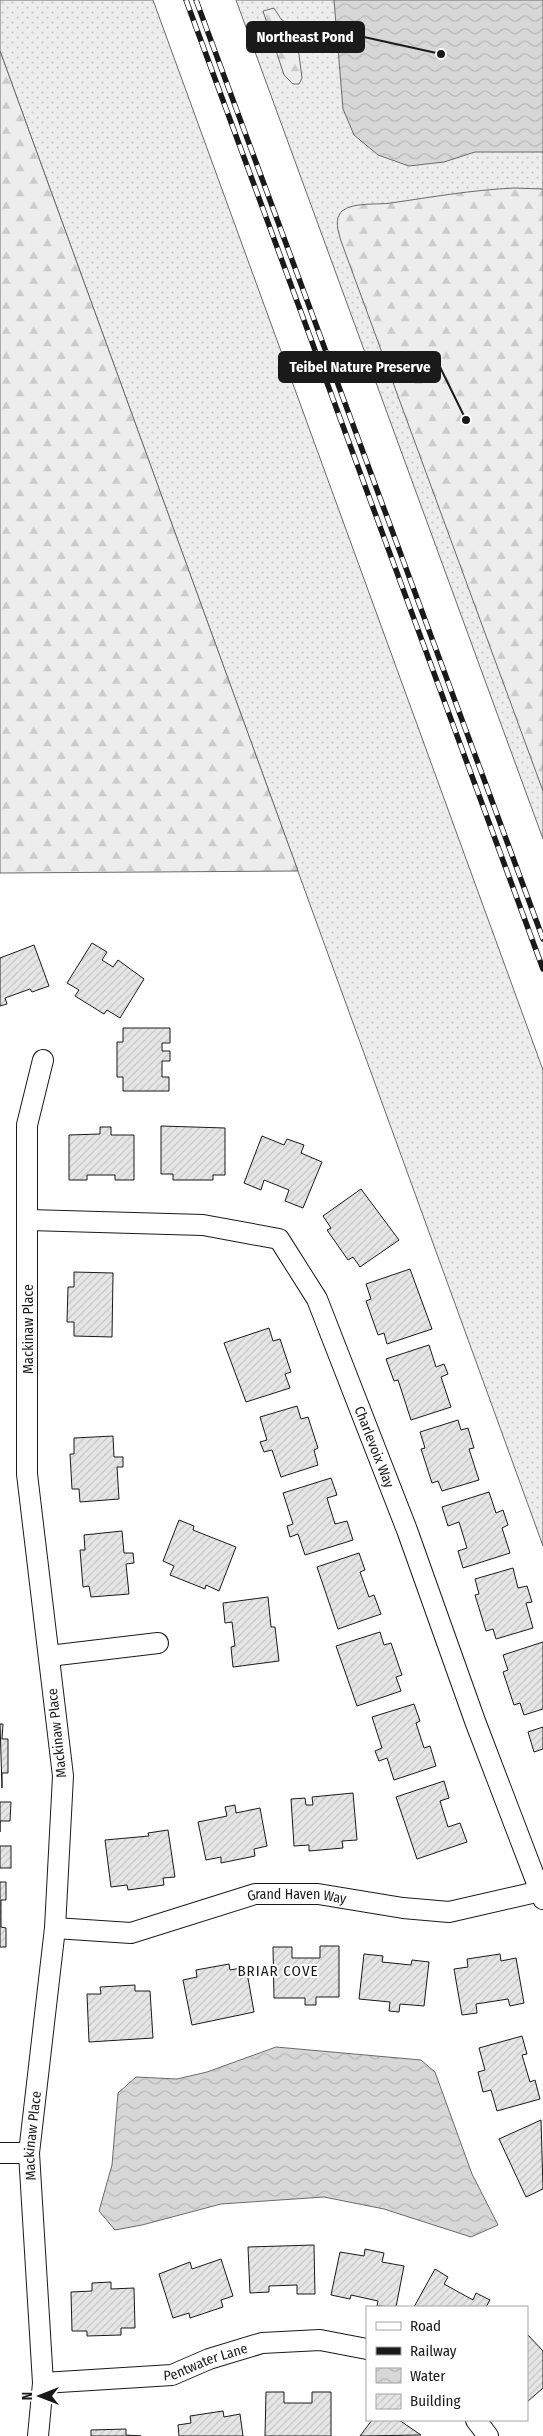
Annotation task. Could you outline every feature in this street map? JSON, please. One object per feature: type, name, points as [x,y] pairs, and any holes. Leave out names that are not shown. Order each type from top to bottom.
[{"type":"street","name":"Mackinaw Place","points":[[38,2436],[43,2383],[29,2152],[55,1928],[63,1776],[27,1474],[27,1125],[43,1060]]},
{"type":"street","name":"Charlevoix Way","points":[[28,1220],[203,1225],[278,1239],[317,1299],[407,1530],[475,1722],[542,1895]]},
{"type":"street","points":[[49,1656],[158,1643]]},
{"type":"street","name":"Grand Haven Way","points":[[55,1928],[131,1933],[255,1894],[318,1894],[403,1908],[449,1912],[542,1895]]},
{"type":"street","points":[[0,2153],[29,2152]]},
{"type":"street","name":"Pentwater Lane","points":[[43,2383],[172,2375],[209,2359],[262,2343],[320,2340],[366,2349]]},
{"type":"street","points":[[477,2421],[488,2436]]},
{"type":"green space","points":[[0,0],[153,0],[543,1070],[543,1546],[0,51]]},
{"type":"green space","points":[[236,0],[543,0],[543,839]]},
{"type":"green space","points":[[274,8],[281,19],[296,31],[302,78],[299,84],[293,84],[284,75],[263,11]]},
{"type":"green space","points":[[0,51],[298,871],[0,873]]},
{"type":"green space","points":[[514,188],[543,189],[543,791],[341,241],[337,225],[342,211],[352,206]]},
{"type":"water","points":[[334,0],[543,0],[543,152],[475,152],[444,162],[409,166],[378,155],[354,135],[343,109]]},
{"type":"water","points":[[276,2047],[421,2060],[435,2072],[472,2174],[498,2225],[471,2237],[384,2209],[324,2197],[221,2204],[142,2225],[115,2230],[99,2211],[112,2165],[118,2093],[136,2077],[177,2079],[207,2072]]},
{"type":"building","points":[[92,943],[107,952],[102,960],[113,967],[118,960],[144,979],[120,1018],[107,1010],[104,1014],[75,996],[79,990],[67,983]]},
{"type":"building","points":[[34,945],[49,986],[32,992],[30,989],[5,998],[7,1004],[0,1006],[0,958]]},
{"type":"building","points":[[123,1028],[170,1028],[170,1043],[162,1043],[162,1051],[170,1051],[170,1061],[162,1061],[162,1077],[169,1077],[169,1091],[123,1091],[123,1077],[117,1077],[117,1042],[123,1042]]},
{"type":"building","points":[[161,1126],[225,1128],[225,1175],[213,1175],[213,1180],[173,1180],[173,1174],[161,1174]]},
{"type":"building","points":[[100,1127],[111,1127],[111,1135],[134,1135],[134,1180],[115,1180],[115,1175],[87,1175],[87,1180],[69,1180],[69,1135],[100,1134]]},
{"type":"building","points":[[262,1136],[284,1145],[287,1139],[304,1145],[301,1153],[322,1162],[303,1208],[285,1201],[289,1190],[264,1180],[261,1190],[244,1183]]},
{"type":"building","points":[[361,1189],[399,1240],[360,1267],[353,1257],[348,1260],[327,1230],[331,1228],[323,1216]]},
{"type":"building","points":[[410,1269],[432,1329],[387,1344],[384,1333],[378,1335],[366,1301],[371,1299],[366,1284]]},
{"type":"building","points":[[74,1272],[113,1273],[112,1337],[74,1336],[74,1322],[67,1322],[68,1287],[74,1287]]},
{"type":"building","points":[[269,1328],[273,1341],[280,1339],[291,1372],[285,1374],[290,1388],[246,1402],[224,1343]]},
{"type":"building","points":[[429,1345],[436,1367],[444,1364],[448,1374],[441,1377],[451,1407],[411,1420],[398,1380],[394,1381],[386,1359]]},
{"type":"building","points":[[297,1406],[301,1419],[308,1417],[318,1448],[314,1450],[318,1465],[281,1477],[272,1450],[264,1452],[260,1442],[267,1440],[260,1417]]},
{"type":"building","points":[[458,1420],[461,1430],[468,1428],[474,1448],[469,1449],[479,1480],[442,1491],[438,1481],[432,1483],[421,1449],[425,1448],[420,1432]]},
{"type":"building","points":[[113,1436],[114,1457],[123,1457],[123,1467],[117,1467],[119,1499],[80,1502],[79,1489],[72,1489],[70,1454],[74,1454],[74,1438]]},
{"type":"building","points":[[331,1478],[337,1495],[327,1498],[335,1524],[347,1521],[353,1540],[305,1555],[298,1534],[290,1537],[287,1526],[293,1524],[283,1493]]},
{"type":"building","points":[[489,1492],[496,1513],[503,1510],[508,1525],[502,1528],[510,1553],[463,1568],[458,1551],[467,1548],[459,1522],[448,1526],[442,1507]]},
{"type":"building","points":[[179,1520],[194,1526],[193,1530],[236,1547],[219,1591],[206,1585],[205,1589],[170,1575],[174,1566],[163,1561]]},
{"type":"building","points":[[122,1531],[124,1553],[133,1553],[134,1563],[126,1564],[129,1594],[91,1597],[89,1586],[83,1587],[80,1550],[85,1550],[84,1535]]},
{"type":"building","points":[[359,1553],[365,1570],[360,1572],[369,1597],[374,1595],[381,1614],[338,1629],[317,1567]]},
{"type":"building","points":[[513,1568],[518,1588],[527,1586],[532,1602],[526,1603],[533,1628],[496,1639],[493,1629],[486,1631],[475,1595],[479,1594],[475,1579]]},
{"type":"building","points":[[268,1597],[271,1627],[275,1627],[279,1661],[233,1667],[231,1647],[235,1646],[232,1622],[225,1623],[223,1603]]},
{"type":"building","points":[[380,1632],[384,1645],[391,1643],[402,1675],[396,1677],[401,1691],[357,1706],[336,1646]]},
{"type":"building","points":[[543,1642],[543,1709],[524,1715],[520,1703],[514,1705],[503,1672],[508,1670],[503,1655]]},
{"type":"building","points":[[414,1704],[420,1721],[416,1723],[424,1748],[430,1746],[436,1766],[394,1780],[387,1758],[379,1761],[375,1751],[382,1748],[372,1717]]},
{"type":"building","points":[[0,1724],[3,1724],[2,1739],[8,1739],[8,1773],[2,1773],[2,1788]]},
{"type":"building","points":[[543,1727],[543,1749],[534,1752],[528,1732]]},
{"type":"building","points":[[444,1781],[449,1798],[440,1801],[448,1827],[460,1823],[467,1842],[417,1859],[396,1797]]},
{"type":"building","points":[[353,1793],[357,1840],[342,1841],[343,1848],[309,1851],[309,1845],[294,1846],[291,1799],[305,1798],[306,1805],[313,1805],[312,1797]]},
{"type":"building","points":[[0,1802],[11,1802],[10,1821],[0,1821]]},
{"type":"building","points":[[235,1805],[236,1813],[260,1808],[267,1846],[254,1849],[255,1856],[221,1863],[221,1857],[206,1860],[198,1822],[227,1816],[225,1807]]},
{"type":"building","points":[[168,1830],[175,1877],[163,1878],[164,1885],[128,1890],[127,1885],[111,1887],[105,1840],[149,1836],[148,1833]]},
{"type":"building","points":[[0,1846],[11,1846],[11,1868],[0,1868]]},
{"type":"building","points":[[0,1882],[6,1882],[6,1900],[1,1900],[1,1927],[6,1928],[6,1947],[0,1947]]},
{"type":"building","points":[[320,1946],[339,1946],[339,1997],[316,1997],[316,2005],[305,2005],[305,1998],[274,1998],[273,1947],[292,1947],[292,1958],[320,1958]]},
{"type":"building","points":[[364,1954],[383,1956],[382,1962],[411,1965],[412,1960],[429,1962],[424,2006],[400,2004],[399,2012],[389,2011],[390,2002],[359,1999]]},
{"type":"building","points":[[500,1954],[501,1961],[516,1958],[524,2003],[510,2006],[508,1999],[476,2004],[477,2013],[462,2015],[454,1969],[468,1967],[467,1959]]},
{"type":"building","points":[[229,1964],[230,1970],[246,1967],[254,2012],[192,2025],[183,1980],[197,1977],[196,1970]]},
{"type":"building","points":[[135,1985],[135,1991],[150,1991],[153,2038],[89,2042],[87,1994],[101,1994],[100,1987]]},
{"type":"building","points":[[522,2036],[527,2054],[522,2055],[530,2082],[535,2080],[540,2099],[497,2111],[491,2090],[483,2092],[478,2072],[485,2070],[479,2048]]},
{"type":"building","points":[[541,2120],[543,2189],[526,2197],[499,2139]]},
{"type":"building","points":[[314,2245],[315,2294],[297,2294],[297,2285],[269,2286],[269,2292],[250,2293],[248,2247]]},
{"type":"building","points":[[365,2249],[384,2253],[382,2262],[404,2266],[396,2306],[377,2306],[378,2301],[351,2295],[350,2299],[331,2295],[340,2252],[364,2256]]},
{"type":"building","points":[[221,2259],[233,2296],[221,2300],[223,2307],[190,2318],[189,2313],[173,2318],[159,2274],[190,2262],[192,2269]]},
{"type":"building","points":[[435,2269],[448,2277],[444,2284],[473,2300],[476,2293],[490,2300],[487,2306],[415,2306]]},
{"type":"building","points":[[111,2282],[111,2289],[134,2288],[135,2328],[121,2328],[121,2335],[87,2336],[87,2331],[72,2331],[71,2292],[92,2291],[92,2283]]},
{"type":"building","points":[[528,2335],[543,2351],[543,2388],[528,2401]]},
{"type":"building","points":[[266,2392],[284,2392],[284,2403],[312,2403],[312,2392],[331,2392],[331,2436],[265,2436]]},
{"type":"building","points":[[223,2411],[224,2417],[240,2414],[243,2436],[179,2436],[178,2425],[191,2423],[190,2416]]},
{"type":"building","points":[[371,2421],[400,2421],[421,2435],[360,2436]]},
{"type":"building","points":[[126,2429],[126,2435],[141,2436],[91,2436],[91,2430]]},
{"type":"railway","points":[[186,0],[543,969]]},
{"type":"railway","points":[[196,0],[543,939]]},
{"type":"place","name":"Northeast Pond","points":[[441,54]]},
{"type":"place","name":"Teibel Nature Preserve","points":[[466,420]]},
{"type":"district","name":"BRIAR COVE","points":[[278,1971]]}]
